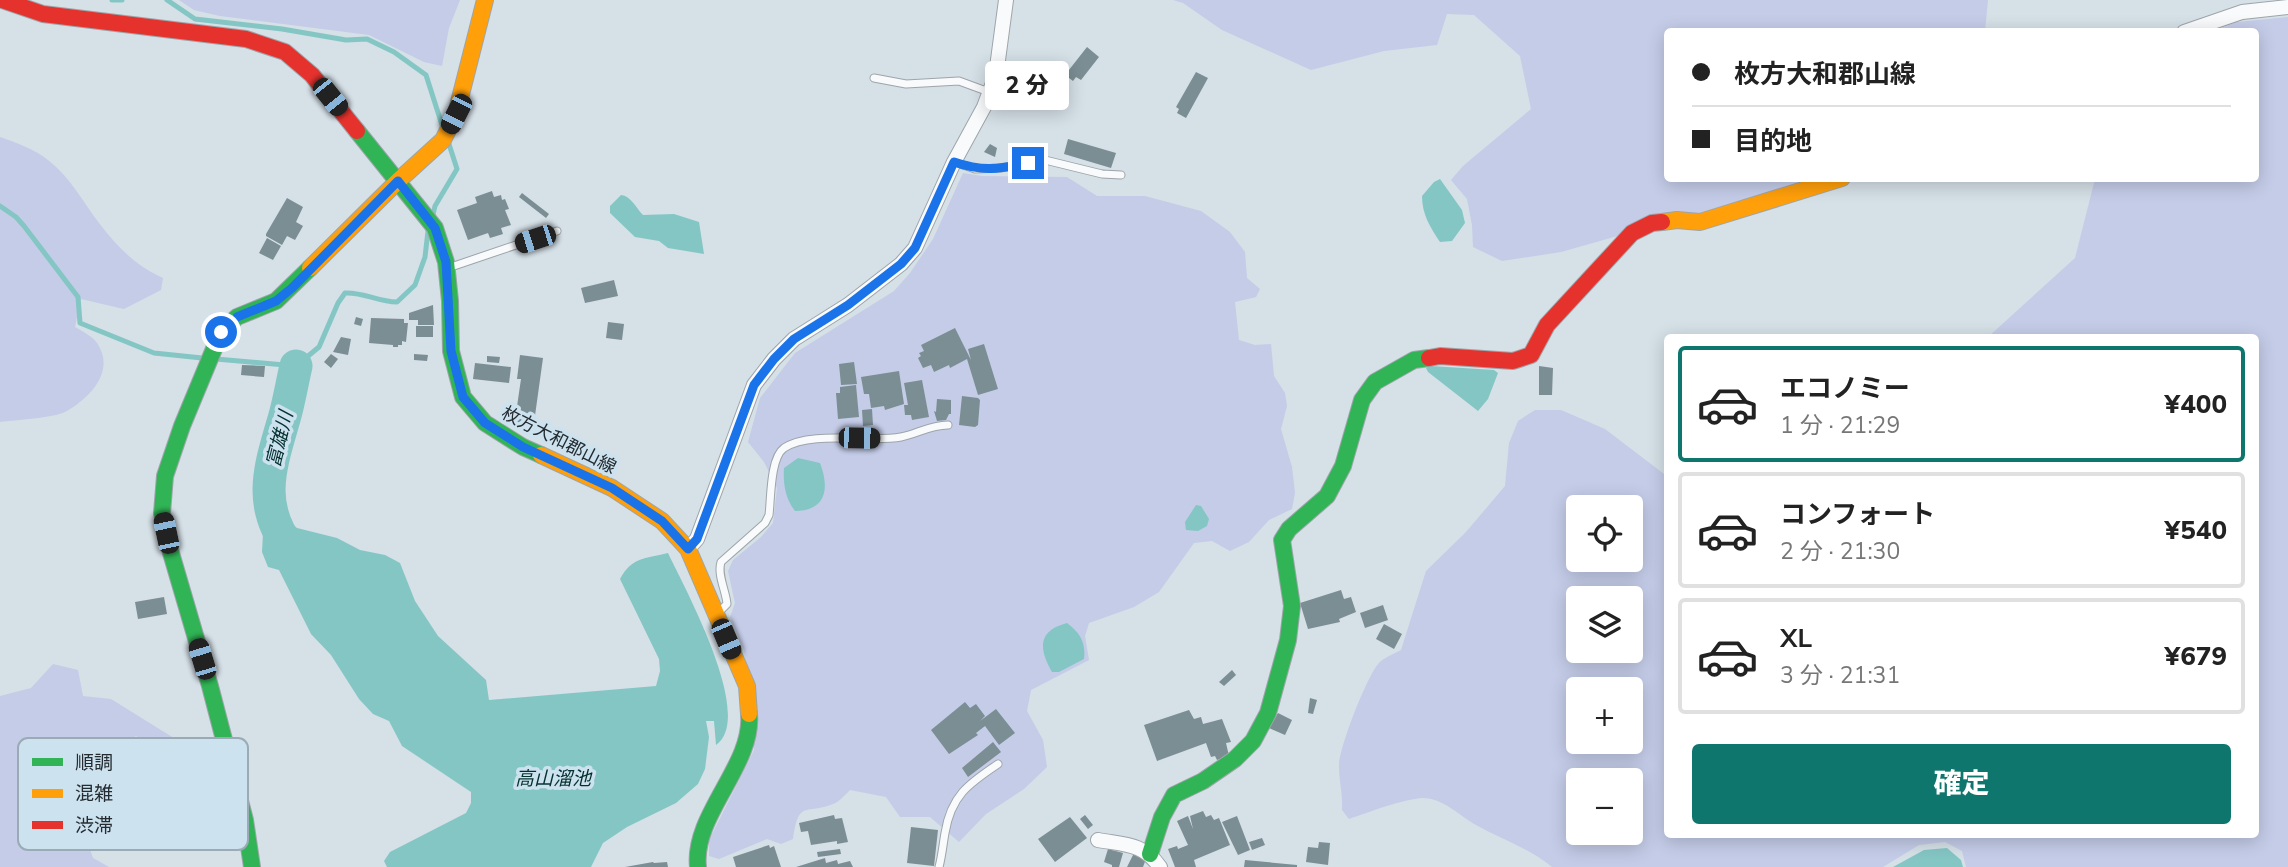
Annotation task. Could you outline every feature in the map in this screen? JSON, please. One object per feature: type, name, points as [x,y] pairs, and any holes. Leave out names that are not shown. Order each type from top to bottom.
[{"type":"main road","name":"枚方大和郡山線","points":[[2,0],[43,14],[246,39],[285,52],[312,75],[398,181],[435,228],[447,268],[451,351],[463,397],[485,423],[523,447],[612,488],[662,521],[688,549],[747,686],[750,720],[741,755],[703,830],[698,867]]},
{"type":"main road","points":[[225,738],[162,513],[165,476],[182,426],[221,332],[237,317],[276,301],[292,288],[398,181],[443,140],[456,114],[485,0]]},
{"type":"main road","points":[[1155,860],[1162,817],[1174,795],[1203,781],[1235,759],[1253,741],[1268,713],[1288,640],[1292,606],[1282,540],[1289,529],[1327,496],[1343,466],[1362,400],[1375,382],[1414,360],[1440,356],[1513,361],[1531,355],[1547,325],[1632,233],[1652,223],[1677,220],[1700,222],[1830,182]]},
{"type":"main road","points":[[248,840],[252,867]]},
{"type":"street","points":[[688,549],[697,539],[754,385],[794,339],[848,305],[901,264],[915,248],[954,162],[984,107],[996,75],[1006,0]]},
{"type":"street","points":[[2196,28],[2242,12],[2288,7]]},
{"type":"street","points":[[1098,840],[1136,847],[1155,860]]},
{"type":"lane","points":[[874,78],[906,84],[959,81],[989,92]]},
{"type":"lane","points":[[954,162],[975,169],[1000,168],[1045,160],[1102,174],[1121,175]]},
{"type":"lane","points":[[447,268],[556,231]]},
{"type":"lane","points":[[716,615],[727,604],[725,588],[718,571],[721,562],[765,523],[769,515],[775,459],[783,449],[801,442],[833,438],[901,437],[934,425],[948,425]]},
{"type":"lane","points":[[939,867],[953,803],[967,784],[998,764]]},
{"type":"shaded area","points":[[179,0],[460,0],[449,28],[442,66],[424,62],[369,35],[220,16],[194,10]]},
{"type":"shaded area","points":[[1173,0],[1988,0],[1985,28],[1664,28],[1664,182],[1808,182],[1561,252],[1502,261],[1473,247],[1467,199],[1451,180],[1463,166],[1531,109],[1520,56],[1474,15],[1447,14],[1437,45],[1384,51],[1311,70],[1222,30],[1183,3]]},
{"type":"shaded area","points":[[2288,17],[2288,867],[1966,867],[1962,851],[1945,842],[1919,845],[1883,867],[1552,867],[1444,804],[1430,799],[1406,801],[1349,819],[1342,810],[1340,757],[1354,714],[1373,672],[1380,662],[1401,650],[1426,571],[1466,532],[1505,486],[1509,443],[1518,421],[1535,410],[1561,410],[1605,429],[1664,474],[1664,838],[2259,838],[2259,334],[1991,334],[2075,258],[2094,182],[2259,182],[2259,28],[2221,28],[2237,22]]},
{"type":"shaded area","points":[[0,137],[31,149],[56,167],[120,248],[144,268],[163,278],[161,290],[124,309],[81,299],[75,327],[95,340],[102,353],[104,364],[98,383],[83,399],[65,412],[0,422]]},
{"type":"shaded area","points":[[963,173],[982,176],[1067,177],[1097,196],[1145,196],[1201,211],[1230,232],[1245,252],[1247,278],[1260,289],[1256,297],[1235,302],[1239,340],[1255,345],[1271,344],[1274,376],[1285,393],[1287,406],[1281,429],[1292,467],[1295,493],[1292,509],[1269,520],[1249,542],[1230,551],[1212,541],[1194,543],[1159,592],[1134,607],[1089,623],[1085,636],[1089,660],[1031,690],[1027,711],[1043,740],[1047,767],[1024,789],[986,814],[959,842],[930,817],[900,817],[886,797],[850,790],[835,803],[801,813],[793,839],[781,844],[767,839],[719,859],[709,856],[709,840],[754,750],[744,650],[730,617],[735,603],[728,571],[733,560],[761,537],[773,523],[777,488],[764,462],[748,442],[760,398],[795,353],[894,291],[933,239]]},
{"type":"shaded area","points":[[53,664],[78,670],[83,696],[111,699],[174,738],[18,738],[18,850],[90,850],[93,858],[109,867],[0,867],[0,696],[31,688]]},
{"type":"water","points":[[1440,179],[1462,210],[1465,223],[1452,241],[1440,242],[1423,209],[1422,196]]},
{"type":"water","points":[[621,195],[631,200],[643,215],[674,214],[699,222],[704,254],[668,248],[659,241],[635,237],[610,213],[610,206]]},
{"type":"water","points":[[1431,366],[1494,370],[1498,373],[1488,399],[1478,411],[1428,372],[1426,368]]},
{"type":"water","points":[[798,458],[820,463],[825,490],[819,503],[805,510],[795,511],[785,490],[784,468]]},
{"type":"water","points":[[1196,505],[1201,506],[1209,519],[1207,526],[1198,531],[1186,530],[1185,522]]},
{"type":"water","name":"高山溜池","points":[[280,509],[285,519],[297,528],[337,538],[360,550],[385,555],[400,563],[415,601],[438,636],[486,680],[489,700],[656,686],[660,671],[659,659],[620,579],[634,563],[668,553],[713,651],[728,708],[726,730],[716,745],[714,721],[706,721],[709,737],[705,769],[698,784],[676,803],[627,827],[603,843],[591,867],[387,867],[384,861],[390,852],[466,813],[471,803],[471,792],[402,746],[389,721],[373,714],[359,699],[331,655],[311,634],[279,570],[268,567],[262,552],[264,515]]},
{"type":"water","points":[[1067,623],[1081,638],[1084,659],[1059,672],[1052,672],[1045,656],[1043,642],[1050,631]]},
{"type":"water","points":[[1947,848],[1961,860],[1963,867],[1893,867],[1924,850]]},
{"type":"building","points":[[1087,47],[1099,57],[1081,80],[1076,77],[1073,81],[1065,75]]},
{"type":"building","points":[[1196,72],[1208,78],[1186,118],[1177,113],[1179,109],[1176,107]]},
{"type":"building","points":[[1068,139],[1116,153],[1111,168],[1064,154]]},
{"type":"building","points":[[990,144],[997,148],[995,157],[984,152]]},
{"type":"building","points":[[492,191],[494,197],[501,195],[502,200],[505,199],[509,209],[505,210],[511,225],[501,228],[503,234],[490,238],[488,233],[468,240],[457,210],[477,203],[475,197]]},
{"type":"building","points":[[522,193],[549,214],[546,218],[519,197]]},
{"type":"building","points":[[287,198],[303,207],[296,222],[303,226],[295,240],[287,236],[282,245],[266,234]]},
{"type":"building","points":[[267,238],[281,246],[273,260],[259,253]]},
{"type":"building","points":[[614,280],[618,296],[585,303],[581,288]]},
{"type":"building","points":[[433,305],[434,325],[418,325],[418,320],[409,320],[409,313]]},
{"type":"building","points":[[356,317],[363,319],[361,326],[354,324]]},
{"type":"building","points":[[371,318],[404,319],[404,323],[408,323],[406,342],[402,341],[402,345],[398,347],[369,343]]},
{"type":"building","points":[[608,322],[624,324],[622,340],[606,338]]},
{"type":"building","points":[[416,326],[433,326],[433,337],[416,337]]},
{"type":"building","points":[[955,328],[971,360],[968,349],[984,344],[998,389],[978,395],[967,359],[950,368],[949,365],[934,372],[931,365],[923,368],[918,358],[921,356],[919,353],[924,351],[921,345]]},
{"type":"building","points":[[341,337],[351,339],[348,355],[333,352]]},
{"type":"building","points":[[331,354],[338,359],[331,368],[324,362]]},
{"type":"building","points":[[414,354],[428,355],[427,361],[414,360]]},
{"type":"building","points":[[520,355],[543,358],[533,430],[514,427],[521,379],[517,379]]},
{"type":"building","points":[[487,356],[500,357],[499,363],[487,362]]},
{"type":"building","points":[[854,362],[857,384],[841,385],[839,364]]},
{"type":"building","points":[[475,363],[511,367],[509,383],[473,379]]},
{"type":"building","points":[[242,365],[265,366],[264,377],[241,375]]},
{"type":"building","points":[[1539,366],[1553,368],[1552,395],[1539,395]]},
{"type":"building","points":[[899,371],[904,404],[885,410],[884,406],[871,408],[869,394],[864,394],[861,377]]},
{"type":"building","points":[[922,380],[929,417],[912,420],[911,415],[905,415],[904,405],[908,405],[904,383]]},
{"type":"building","points":[[856,385],[859,417],[838,419],[836,393],[840,393],[840,387]]},
{"type":"building","points":[[962,396],[980,400],[978,425],[975,427],[959,425]]},
{"type":"building","points":[[937,399],[951,400],[951,414],[946,420],[937,421],[934,411],[936,412]]},
{"type":"building","points":[[872,409],[873,425],[863,426],[862,410]]},
{"type":"building","points":[[1341,590],[1344,599],[1351,597],[1356,612],[1339,619],[1340,622],[1308,629],[1300,603]]},
{"type":"building","points":[[164,597],[167,614],[138,619],[135,602]]},
{"type":"building","points":[[1383,605],[1388,620],[1365,628],[1360,613]]},
{"type":"building","points":[[1384,624],[1402,634],[1394,649],[1376,639]]},
{"type":"building","points":[[1232,670],[1236,675],[1224,686],[1219,682]]},
{"type":"building","points":[[1310,698],[1317,700],[1313,714],[1308,713]]},
{"type":"building","points":[[965,702],[970,708],[976,704],[985,716],[980,721],[996,709],[1015,733],[999,745],[985,726],[976,733],[978,735],[949,754],[931,730]]},
{"type":"building","points":[[1189,710],[1194,719],[1201,717],[1203,724],[1222,719],[1231,742],[1226,743],[1229,756],[1217,760],[1215,756],[1211,757],[1206,743],[1157,761],[1144,725]]},
{"type":"building","points":[[1278,713],[1292,720],[1285,735],[1269,728]]},
{"type":"building","points":[[993,742],[1001,752],[968,777],[962,768]]},
{"type":"building","points":[[1203,811],[1206,817],[1211,815],[1214,820],[1219,818],[1230,845],[1194,860],[1196,867],[1175,867],[1168,849],[1188,845],[1177,821],[1188,816],[1193,829],[1190,816]]},
{"type":"building","points":[[834,815],[835,819],[842,818],[848,842],[811,845],[808,831],[801,832],[799,823]]},
{"type":"building","points":[[1085,815],[1093,825],[1088,829],[1080,819]]},
{"type":"building","points":[[1237,816],[1250,850],[1238,855],[1222,822]]},
{"type":"building","points":[[1070,817],[1087,838],[1055,862],[1038,839]]},
{"type":"building","points":[[911,827],[938,830],[934,866],[907,863]]},
{"type":"building","points":[[1262,838],[1265,845],[1252,850],[1249,842]]},
{"type":"building","points":[[1319,842],[1330,843],[1328,865],[1306,862],[1308,847],[1318,848]]},
{"type":"building","points":[[769,845],[770,848],[774,846],[781,867],[736,867],[733,857]]},
{"type":"building","points":[[840,849],[841,854],[818,857],[817,852]]},
{"type":"building","points":[[1108,849],[1123,853],[1119,867],[1112,867],[1104,862]]},
{"type":"building","points":[[1134,853],[1146,859],[1143,867],[1127,867]]},
{"type":"building","points":[[825,858],[826,863],[850,861],[853,867],[796,867]]},
{"type":"building","points":[[1245,860],[1297,865],[1297,867],[1244,867]]},
{"type":"building","points":[[667,862],[668,867],[625,867]]},
{"type":"waterway","points":[[112,0],[122,0]]},
{"type":"waterway","points":[[167,0],[195,19],[346,40],[367,39],[394,52],[426,75],[442,125]]},
{"type":"waterway","points":[[433,215],[435,206],[457,169],[448,141]]},
{"type":"waterway","points":[[0,206],[24,226],[78,297],[80,323],[154,353],[202,358]]},
{"type":"waterway","points":[[216,359],[296,366],[319,347],[345,293],[397,302],[415,285],[425,257],[428,231]]},
{"type":"waterway","name":"富雄川","points":[[291,550],[273,518],[269,486],[274,454],[296,366]]},
{"type":"traffic: fast","points":[[357,131],[435,228],[446,262],[451,351],[463,397],[485,423],[541,455]]},
{"type":"traffic: fast","points":[[224,738],[162,513],[165,476],[182,426],[221,332],[237,317],[276,301],[310,268]]},
{"type":"traffic: fast","points":[[1150,854],[1162,817],[1174,795],[1203,781],[1235,759],[1253,741],[1268,713],[1288,640],[1292,606],[1282,540],[1289,529],[1327,496],[1343,466],[1362,400],[1375,382],[1414,360],[1429,358]]},
{"type":"traffic: fast","points":[[698,867],[704,828],[742,752],[748,733],[749,714]]},
{"type":"traffic: fast","points":[[248,840],[252,867]]},
{"type":"traffic: slow","points":[[398,181],[443,140],[456,114],[485,0]]},
{"type":"traffic: slow","points":[[310,268],[398,181]]},
{"type":"traffic: slow","points":[[1662,222],[1700,222],[1829,182]]},
{"type":"traffic: slow","points":[[541,455],[612,488],[662,521],[688,549],[747,686],[749,714]]},
{"type":"traffic: jam","points":[[2,0],[43,14],[246,39],[285,52],[312,75],[357,131]]},
{"type":"traffic: jam","points":[[1429,358],[1440,356],[1513,361],[1531,355],[1547,325],[1632,233],[1652,223],[1662,222]]},
{"type":"route","points":[[221,332],[237,317],[276,301],[292,288],[398,181],[435,228],[446,262],[451,351],[463,397],[485,423],[523,447],[612,488],[662,521],[688,549],[697,539],[754,385],[774,359],[794,339],[848,305],[901,264],[915,248],[954,162],[975,169],[1028,163]]}]
